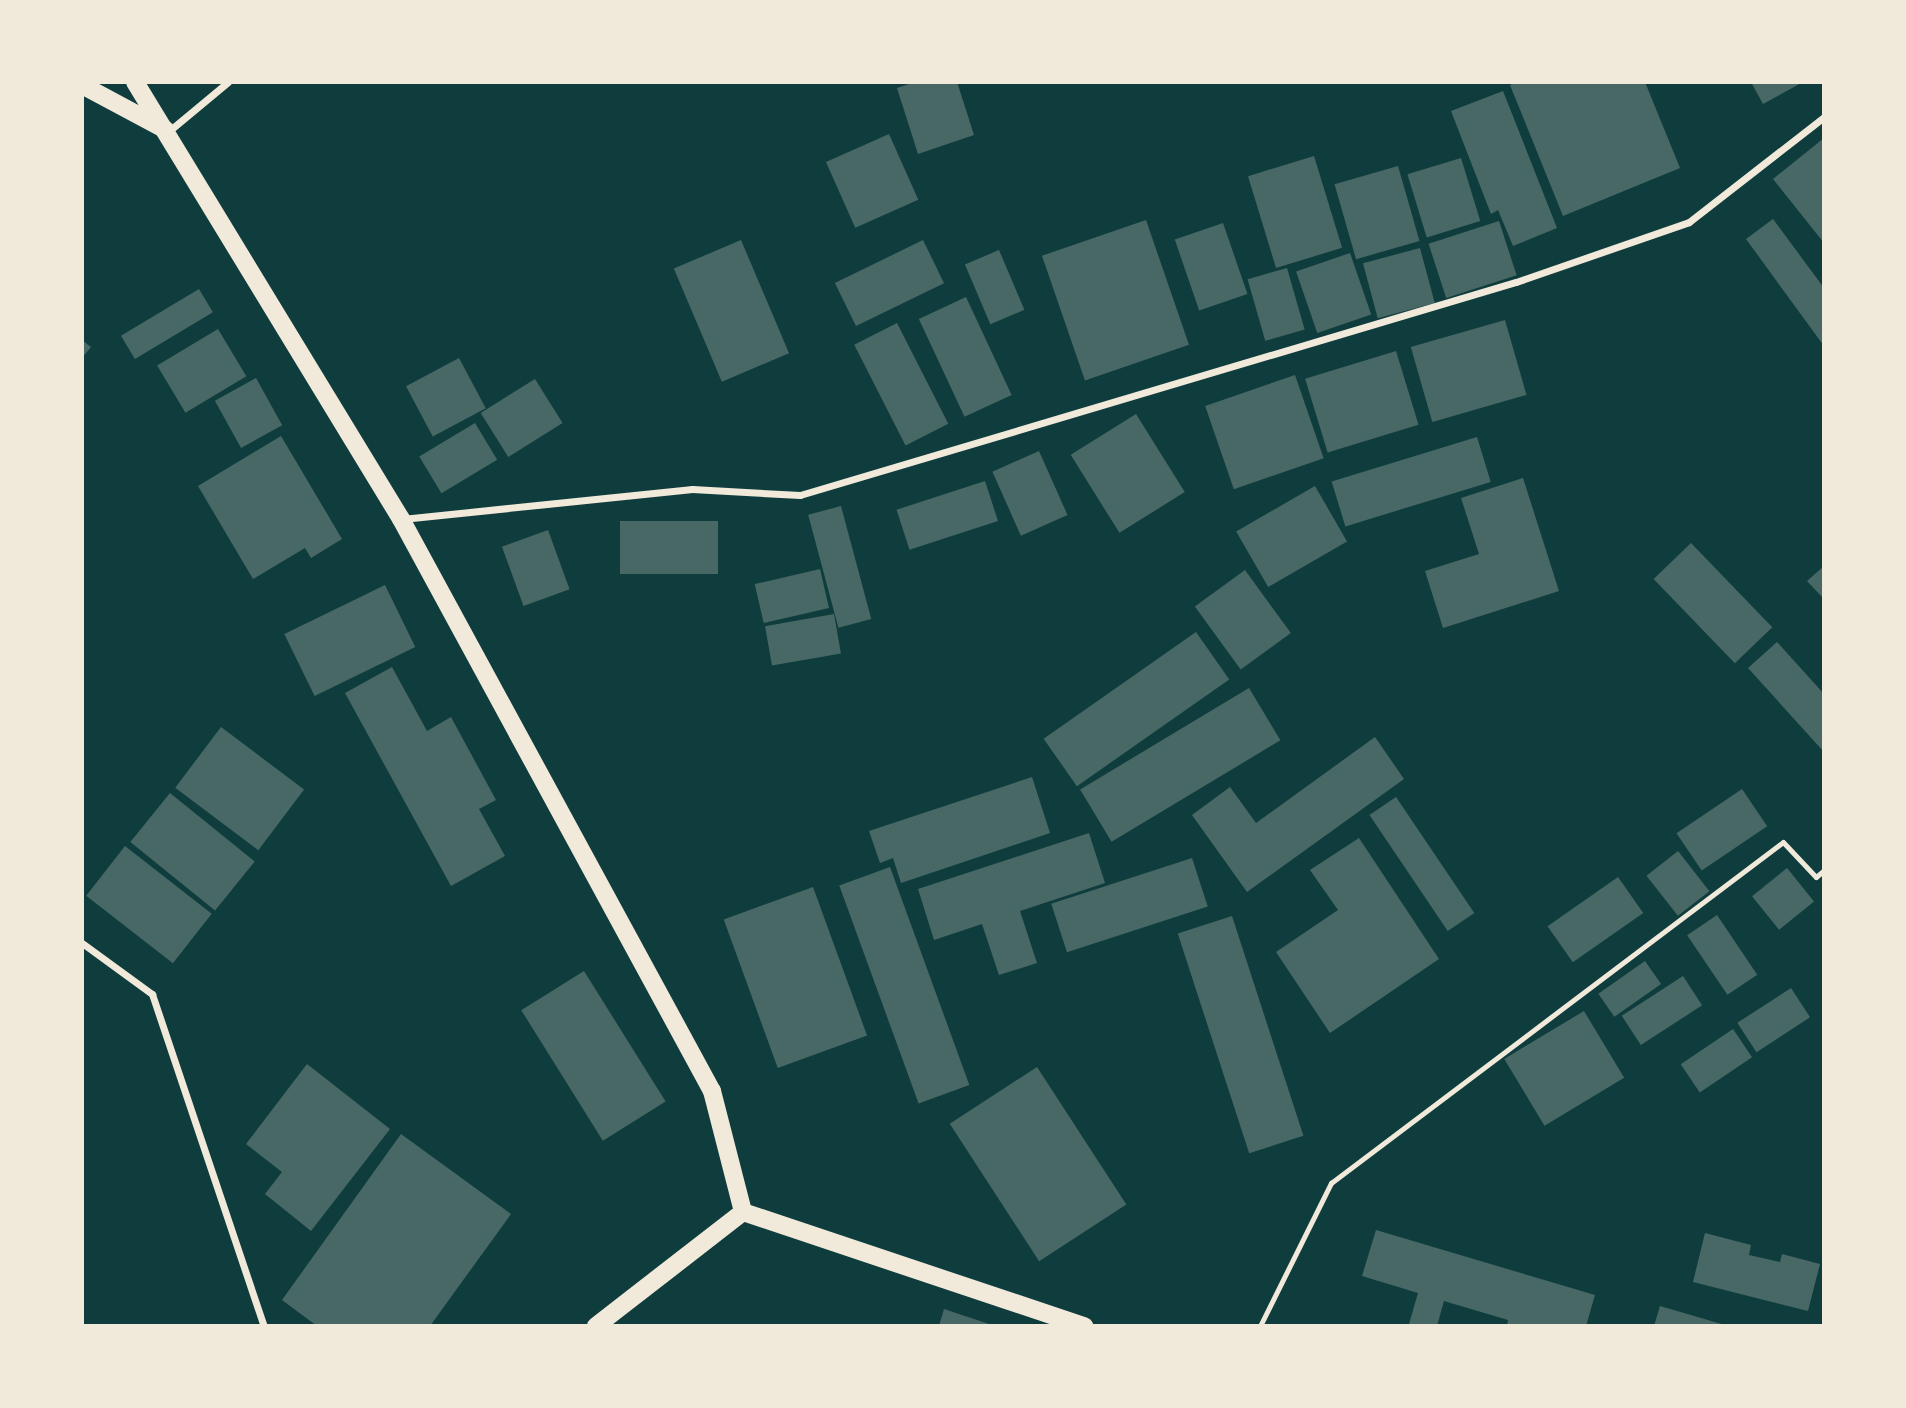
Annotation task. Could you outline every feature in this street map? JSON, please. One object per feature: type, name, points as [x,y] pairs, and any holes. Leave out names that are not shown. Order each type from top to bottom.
[{"type":"main road","points":[[135,82],[169,131],[401,519],[712,1091],[743,1212]]},
{"type":"main road","points":[[82,85],[169,131]]},
{"type":"main road","points":[[596,1326],[743,1212]]},
{"type":"main road","points":[[743,1212],[1084,1326]]},
{"type":"street","points":[[169,131],[228,82]]},
{"type":"street","points":[[401,519],[692,489],[800,495],[1516,282],[1689,222],[1824,117]]},
{"type":"street","points":[[82,943],[152,994],[264,1326]]},
{"type":"lane","points":[[1260,1326],[1331,1183],[1783,842],[1816,877],[1824,870]]},
{"type":"building","points":[[915,82],[957,82],[974,135],[918,154],[897,88]]},
{"type":"building","points":[[1516,82],[1645,82],[1680,168],[1563,216],[1510,85]]},
{"type":"building","points":[[1751,82],[1803,82],[1763,104]]},
{"type":"building","points":[[1503,91],[1557,228],[1513,246],[1498,210],[1491,214],[1451,111]]},
{"type":"building","points":[[889,134],[918,200],[855,228],[826,162]]},
{"type":"building","points":[[1824,138],[1824,243],[1773,179]]},
{"type":"building","points":[[1314,156],[1342,248],[1276,268],[1248,176]]},
{"type":"building","points":[[1461,158],[1480,221],[1427,237],[1407,174]]},
{"type":"building","points":[[1398,166],[1419,241],[1356,259],[1335,184]]},
{"type":"building","points":[[1773,219],[1824,288],[1824,346],[1746,239]]},
{"type":"building","points":[[1146,220],[1189,345],[1085,381],[1042,256]]},
{"type":"building","points":[[1499,221],[1517,275],[1446,298],[1429,244]]},
{"type":"building","points":[[1223,223],[1247,294],[1199,311],[1175,240]]},
{"type":"building","points":[[741,240],[789,353],[722,382],[674,269]]},
{"type":"building","points":[[923,240],[944,283],[856,326],[835,283]]},
{"type":"building","points":[[1420,248],[1435,303],[1378,318],[1363,263]]},
{"type":"building","points":[[999,250],[1024,310],[990,324],[965,264]]},
{"type":"building","points":[[1350,253],[1371,314],[1317,333],[1296,272]]},
{"type":"building","points":[[1287,268],[1305,330],[1265,341],[1248,279]]},
{"type":"building","points":[[199,289],[213,312],[135,359],[121,336]]},
{"type":"building","points":[[966,297],[1012,395],[965,417],[919,319]]},
{"type":"building","points":[[1505,320],[1526,395],[1432,422],[1411,347]]},
{"type":"building","points":[[897,323],[948,424],[906,445],[854,345]]},
{"type":"building","points":[[218,329],[246,376],[185,413],[157,366]]},
{"type":"building","points":[[82,340],[91,347],[82,358]]},
{"type":"building","points":[[1396,351],[1419,425],[1328,452],[1305,379]]},
{"type":"building","points":[[459,358],[486,408],[433,436],[406,386]]},
{"type":"building","points":[[1295,375],[1324,458],[1234,489],[1205,406]]},
{"type":"building","points":[[256,378],[282,425],[241,448],[215,401]]},
{"type":"building","points":[[535,379],[563,423],[508,457],[481,413]]},
{"type":"building","points":[[1136,414],[1185,492],[1119,533],[1071,455]]},
{"type":"building","points":[[475,423],[497,460],[441,493],[419,456]]},
{"type":"building","points":[[281,436],[342,539],[311,558],[305,548],[253,579],[198,486]]},
{"type":"building","points":[[1477,437],[1491,482],[1345,526],[1332,481]]},
{"type":"building","points":[[1039,451],[1067,515],[1021,536],[992,472]]},
{"type":"building","points":[[1523,478],[1559,591],[1443,628],[1425,571],[1479,554],[1461,498]]},
{"type":"building","points":[[985,481],[998,521],[910,550],[897,510]]},
{"type":"building","points":[[1315,486],[1347,541],[1268,587],[1236,532]]},
{"type":"building","points":[[841,506],[871,619],[838,628],[808,515]]},
{"type":"building","points":[[620,521],[718,521],[718,574],[620,574]]},
{"type":"building","points":[[548,530],[570,589],[524,606],[502,547]]},
{"type":"building","points":[[1691,543],[1772,627],[1735,663],[1654,579]]},
{"type":"building","points":[[1824,566],[1824,599],[1807,581]]},
{"type":"building","points":[[820,569],[829,608],[764,623],[755,584]]},
{"type":"building","points":[[1245,570],[1291,633],[1241,670],[1195,606]]},
{"type":"building","points":[[385,585],[415,647],[315,696],[284,634]]},
{"type":"building","points":[[834,614],[841,653],[772,666],[765,626]]},
{"type":"building","points":[[1196,632],[1229,680],[1077,786],[1044,739]]},
{"type":"building","points":[[1777,642],[1824,694],[1824,752],[1748,668]]},
{"type":"building","points":[[392,667],[427,731],[451,717],[496,800],[479,809],[505,856],[451,886],[345,693]]},
{"type":"building","points":[[1249,688],[1280,740],[1112,842],[1080,789]]},
{"type":"building","points":[[221,727],[304,790],[258,850],[175,788]]},
{"type":"building","points":[[1375,737],[1404,779],[1247,892],[1192,815],[1230,787],[1256,823]]},
{"type":"building","points":[[1032,777],[1050,833],[901,883],[893,858],[880,863],[869,831]]},
{"type":"building","points":[[1742,789],[1767,826],[1702,870],[1677,833]]},
{"type":"building","points":[[170,793],[255,862],[215,911],[130,842]]},
{"type":"building","points":[[1396,797],[1474,913],[1448,931],[1369,815]]},
{"type":"building","points":[[1089,833],[1105,883],[1020,911],[1037,963],[999,975],[982,924],[934,940],[918,889]]},
{"type":"building","points":[[1359,838],[1439,959],[1330,1033],[1276,952],[1338,910],[1310,870]]},
{"type":"building","points":[[125,846],[212,914],[173,963],[86,896]]},
{"type":"building","points":[[1678,851],[1709,891],[1678,916],[1646,876]]},
{"type":"building","points":[[1192,858],[1208,907],[1067,952],[1051,904]]},
{"type":"building","points":[[890,867],[969,1085],[919,1103],[839,885]]},
{"type":"building","points":[[1787,868],[1814,901],[1779,930],[1752,896]]},
{"type":"building","points":[[1618,877],[1643,913],[1573,962],[1548,926]]},
{"type":"building","points":[[813,887],[867,1035],[778,1068],[724,919]]},
{"type":"building","points":[[1717,915],[1757,975],[1727,995],[1687,935]]},
{"type":"building","points":[[1232,916],[1303,1136],[1249,1153],[1178,934]]},
{"type":"building","points":[[1645,961],[1661,984],[1614,1017],[1598,994]]},
{"type":"building","points":[[584,971],[666,1102],[603,1141],[521,1010]]},
{"type":"building","points":[[1683,976],[1702,1005],[1641,1045],[1622,1016]]},
{"type":"building","points":[[1791,988],[1810,1017],[1756,1052],[1737,1023]]},
{"type":"building","points":[[1584,1011],[1624,1078],[1544,1126],[1504,1059]]},
{"type":"building","points":[[1733,1029],[1752,1057],[1700,1092],[1681,1064]]},
{"type":"building","points":[[307,1064],[390,1129],[311,1231],[265,1194],[282,1172],[246,1144]]},
{"type":"building","points":[[1037,1067],[1126,1205],[1039,1261],[950,1124]]},
{"type":"building","points":[[401,1134],[511,1214],[430,1326],[317,1326],[282,1300]]},
{"type":"building","points":[[1376,1230],[1595,1295],[1586,1326],[1507,1326],[1508,1320],[1444,1301],[1437,1326],[1409,1324],[1418,1293],[1362,1276]]},
{"type":"building","points":[[1705,1233],[1751,1245],[1749,1255],[1780,1262],[1782,1254],[1820,1264],[1808,1311],[1693,1282]]},
{"type":"building","points":[[1660,1306],[1725,1325],[1725,1326],[1654,1326]]},
{"type":"building","points":[[944,1309],[992,1325],[992,1326],[939,1326]]}]
